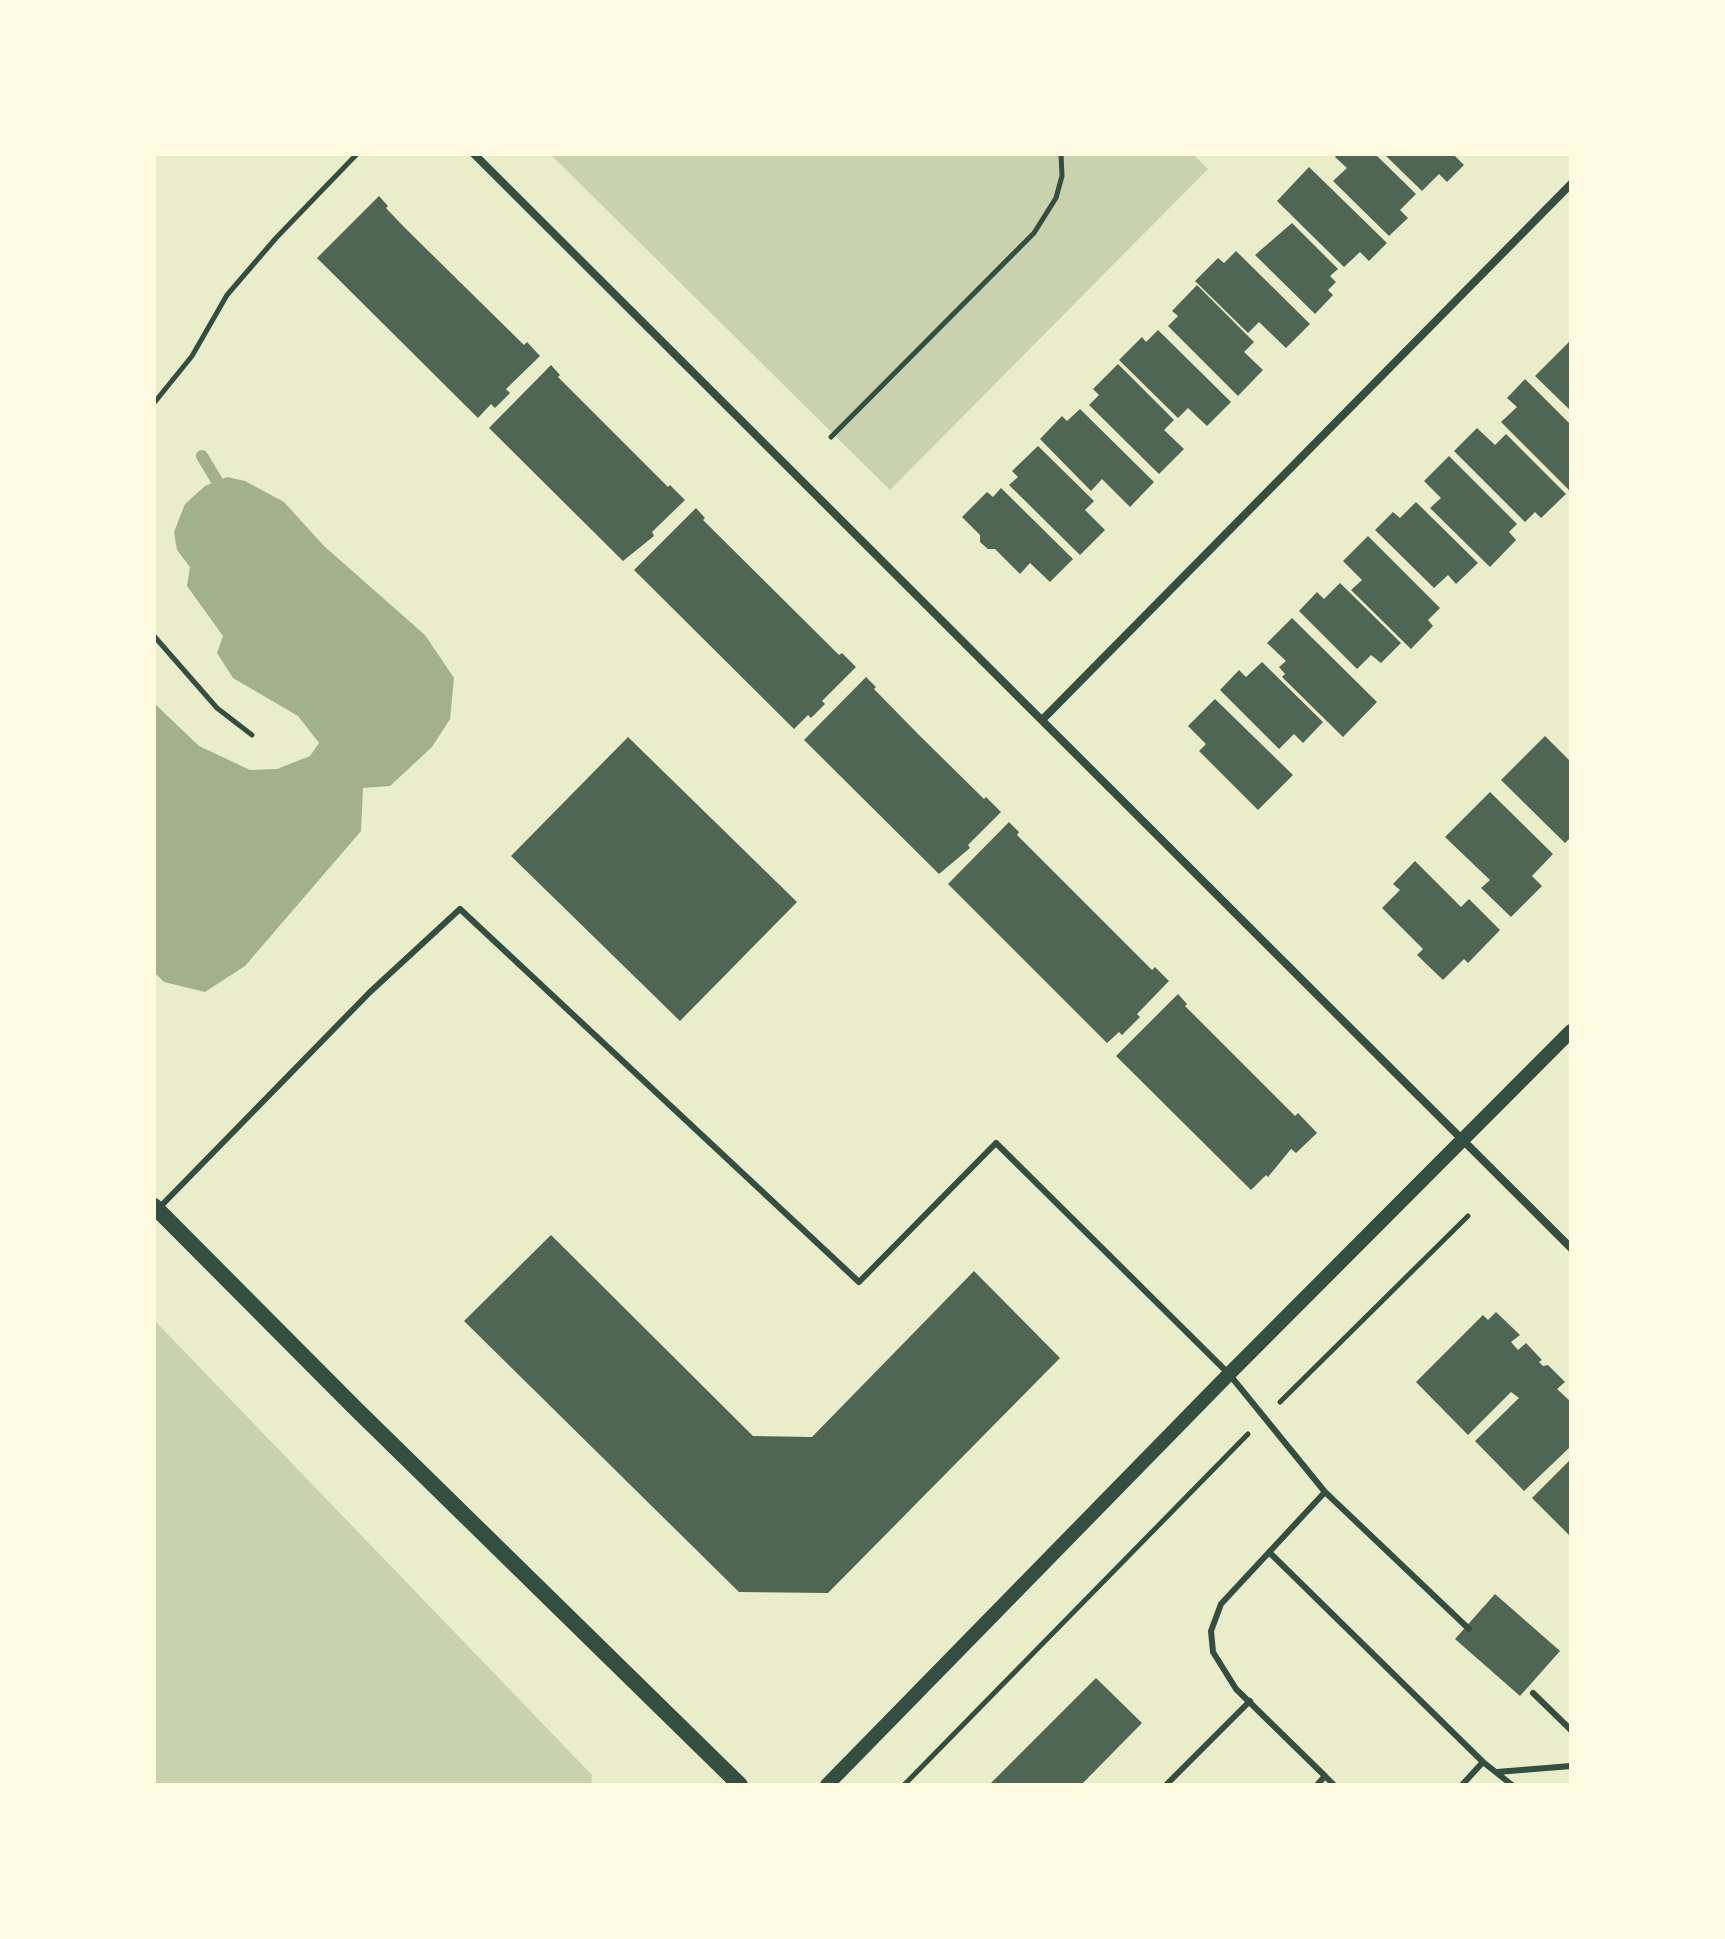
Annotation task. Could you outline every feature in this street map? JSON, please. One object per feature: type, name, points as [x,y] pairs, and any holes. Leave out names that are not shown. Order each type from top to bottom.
[{"type":"main road","points":[[156,1207],[354,1407],[740,1785]]},
{"type":"street","points":[[474,154],[1571,1248]]},
{"type":"street","points":[[1043,719],[1571,184]]},
{"type":"street","points":[[827,1785],[1229,1374],[1571,1031]]},
{"type":"lane","points":[[156,1207],[370,992],[460,909],[859,1282],[996,1143],[1229,1374],[1325,1492],[1469,1629]]},
{"type":"lane","points":[[1325,1492],[1221,1604],[1211,1631],[1213,1652],[1236,1689],[1334,1785]]},
{"type":"lane","points":[[1269,1552],[1483,1762],[1512,1785]]},
{"type":"lane","points":[[1533,1693],[1571,1730]]},
{"type":"lane","points":[[1166,1785],[1250,1701]]},
{"type":"lane","points":[[1462,1785],[1483,1762]]},
{"type":"lane","points":[[1497,1772],[1571,1766]]},
{"type":"lane","points":[[1317,1785],[1325,1776]]},
{"type":"path","points":[[154,403],[192,356],[227,295],[276,238],[357,154]]},
{"type":"path","points":[[831,437],[1034,233],[1056,198],[1062,176],[1061,154]]},
{"type":"path","points":[[154,636],[217,708],[252,735]]},
{"type":"path","points":[[904,1785],[1264,1418],[1468,1216]]},
{"type":"shaded area","points":[[550,154],[1193,154],[1208,169],[890,490]]},
{"type":"shaded area","points":[[227,477],[245,481],[284,502],[324,546],[425,635],[454,678],[450,719],[432,747],[390,786],[363,788],[361,831],[245,966],[205,992],[164,982],[154,972],[154,703],[199,746],[250,770],[277,769],[310,756],[319,743],[298,716],[233,678],[217,653],[223,636],[187,586],[190,567],[177,550],[174,532],[185,504],[205,486]]},
{"type":"shaded area","points":[[154,1320],[592,1775],[591,1785],[154,1785]]},
{"type":"building","points":[[1337,154],[1375,154],[1416,194],[1400,210],[1408,218],[1389,236],[1333,181],[1347,168],[1335,157]]},
{"type":"building","points":[[1384,154],[1453,154],[1464,165],[1447,182],[1439,174],[1422,191]]},
{"type":"building","points":[[1309,167],[1387,243],[1369,261],[1360,252],[1344,267],[1277,201]]},
{"type":"building","points":[[379,196],[405,228],[524,345],[527,342],[540,356],[506,389],[510,393],[495,408],[491,404],[478,418],[317,258]]},
{"type":"building","points":[[1292,223],[1338,269],[1330,276],[1336,282],[1328,290],[1333,295],[1315,314],[1255,255]]},
{"type":"building","points":[[1236,251],[1310,324],[1286,348],[1259,322],[1248,333],[1195,281],[1218,258],[1224,263]]},
{"type":"building","points":[[1197,285],[1254,342],[1244,352],[1263,370],[1238,396],[1168,326],[1178,316],[1172,311]]},
{"type":"building","points":[[1158,330],[1231,402],[1207,426],[1188,408],[1178,418],[1119,360],[1142,337],[1146,342]]},
{"type":"building","points":[[1571,343],[1571,411],[1535,376]]},
{"type":"building","points":[[1118,364],[1174,420],[1164,430],[1184,449],[1159,474],[1089,405],[1099,395],[1093,389]]},
{"type":"building","points":[[551,365],[560,375],[558,377],[668,487],[670,485],[685,500],[652,532],[654,536],[623,561],[489,428]]},
{"type":"building","points":[[1525,379],[1571,425],[1569,490],[1501,422],[1517,407],[1507,398]]},
{"type":"building","points":[[1080,409],[1154,482],[1130,507],[1102,479],[1091,491],[1040,439],[1062,416],[1067,421]]},
{"type":"building","points":[[1477,428],[1495,445],[1506,434],[1566,494],[1541,518],[1535,512],[1525,522],[1454,451]]},
{"type":"building","points":[[1038,446],[1094,501],[1085,510],[1105,530],[1080,555],[1009,485],[1018,477],[1012,471]]},
{"type":"building","points":[[1449,456],[1517,524],[1509,532],[1516,540],[1490,567],[1430,508],[1441,498],[1424,481]]},
{"type":"building","points":[[1001,488],[1073,559],[1050,582],[1030,563],[1020,574],[995,549],[988,549],[980,542],[980,535],[962,517],[987,492],[993,497]]},
{"type":"building","points":[[1416,502],[1478,563],[1456,584],[1448,575],[1434,588],[1375,530],[1393,512],[1400,518]]},
{"type":"building","points":[[696,508],[705,518],[703,520],[839,655],[842,653],[856,667],[822,701],[825,704],[811,718],[808,715],[794,729],[634,570]]},
{"type":"building","points":[[1368,536],[1440,608],[1428,620],[1433,626],[1411,649],[1351,590],[1362,580],[1343,561]]},
{"type":"building","points":[[1340,583],[1401,643],[1381,663],[1371,655],[1357,669],[1299,611],[1317,592],[1324,599]]},
{"type":"building","points":[[1292,618],[1377,702],[1343,737],[1282,677],[1285,674],[1279,667],[1286,661],[1267,643]]},
{"type":"building","points":[[1262,662],[1323,722],[1303,743],[1294,734],[1279,749],[1220,690],[1239,670],[1246,677]]},
{"type":"building","points":[[866,677],[919,735],[1001,812],[968,845],[970,848],[939,874],[804,740]]},
{"type":"building","points":[[1215,699],[1293,775],[1258,810],[1199,751],[1206,744],[1188,726]]},
{"type":"building","points":[[1545,736],[1571,762],[1571,837],[1565,843],[1501,780]]},
{"type":"building","points":[[628,737],[797,902],[680,1021],[511,856]]},
{"type":"building","points":[[1490,792],[1553,854],[1532,876],[1542,886],[1511,917],[1481,888],[1490,880],[1445,837]]},
{"type":"building","points":[[1009,822],[1019,832],[1017,835],[1152,970],[1155,967],[1169,981],[1137,1014],[1140,1017],[1122,1035],[1119,1032],[1107,1043],[948,884]]},
{"type":"building","points":[[1415,861],[1461,907],[1469,899],[1500,930],[1468,963],[1464,959],[1443,980],[1417,955],[1423,949],[1382,908],[1400,890],[1393,884]]},
{"type":"building","points":[[1178,994],[1187,1004],[1185,1006],[1295,1116],[1298,1113],[1317,1133],[1296,1153],[1291,1149],[1268,1177],[1266,1175],[1251,1190],[1116,1056]]},
{"type":"building","points":[[551,1235],[753,1436],[812,1437],[974,1271],[1060,1358],[828,1593],[739,1592],[464,1321]]},
{"type":"building","points":[[1496,1312],[1520,1335],[1511,1342],[1518,1350],[1526,1343],[1542,1360],[1539,1362],[1543,1366],[1548,1365],[1565,1382],[1557,1389],[1571,1402],[1571,1451],[1569,1448],[1524,1491],[1475,1441],[1519,1398],[1511,1392],[1468,1435],[1416,1382],[1483,1315],[1488,1320]]},
{"type":"building","points":[[1571,1459],[1571,1537],[1532,1498]]},
{"type":"building","points":[[1495,1594],[1560,1651],[1520,1696],[1455,1639]]},
{"type":"building","points":[[1096,1678],[1142,1723],[1081,1785],[989,1785]]},
{"type":"waterway","points":[[202,456],[217,481]]}]
